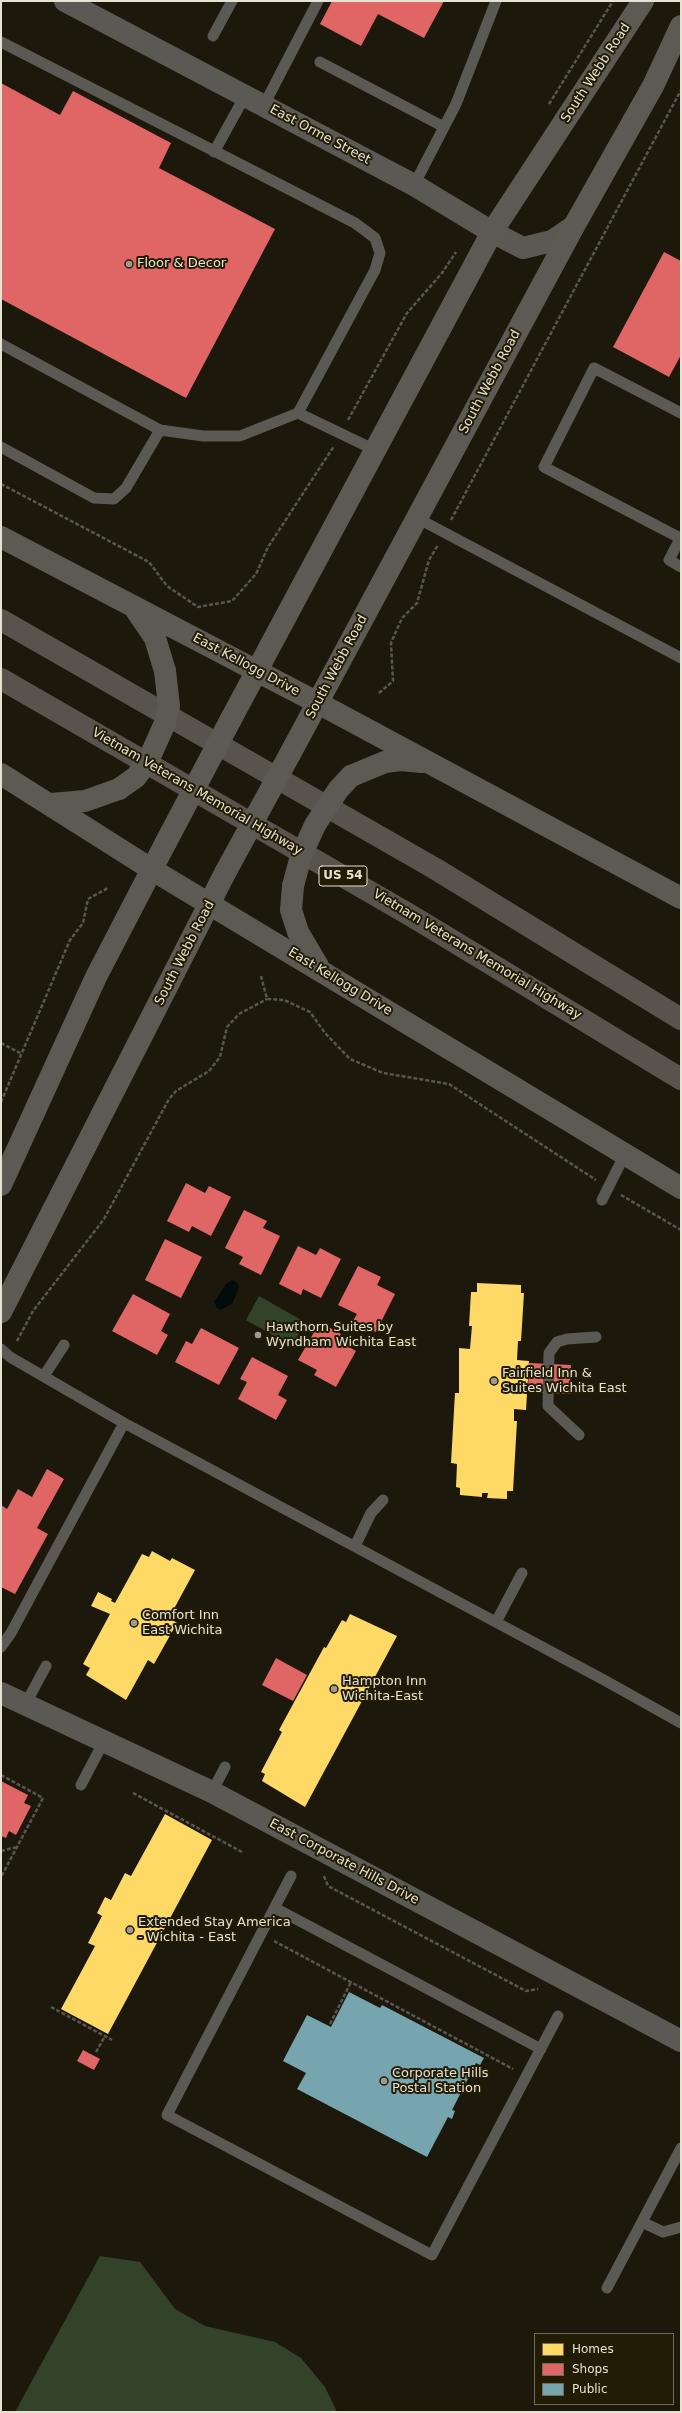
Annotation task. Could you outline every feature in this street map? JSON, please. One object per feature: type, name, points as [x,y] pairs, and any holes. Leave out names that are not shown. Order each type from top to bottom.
[{"type":"highway","points":[[1,620],[434,868],[681,1019]]},
{"type":"highway","name":"Vietnam Veterans Memorial Highway","points":[[1,679],[410,914],[681,1079]]},
{"type":"main road","name":"South Webb Road","points":[[1,1185],[96,977],[151,869],[492,232],[643,1]]},
{"type":"main road","name":"South Webb Road","points":[[1,1312],[225,873],[574,226],[653,86],[681,26]]},
{"type":"main road","name":"East Kellogg Drive","points":[[1,537],[318,703],[681,898]]},
{"type":"main road","points":[[51,804],[85,801],[118,789],[136,777],[148,761],[166,723],[169,706],[165,671],[155,638],[134,607]]},
{"type":"main road","points":[[322,971],[308,951],[298,932],[291,910],[293,886],[301,856],[315,825],[338,790],[351,776],[385,762],[401,760],[432,764]]},
{"type":"main road","name":"East Kellogg Drive","points":[[1,774],[51,804],[151,869],[210,903],[681,1188]]},
{"type":"street","name":"East Orme Street","points":[[65,1],[414,185],[492,232],[523,248],[552,241],[574,226]]},
{"type":"street","name":"East Corporate Hills Drive","points":[[1,1693],[104,1740],[212,1792],[679,2036]]},
{"type":"lane","points":[[213,36],[232,1]]},
{"type":"lane","points":[[264,105],[318,1]]},
{"type":"lane","points":[[414,185],[456,104],[496,1]]},
{"type":"lane","points":[[1,42],[355,223],[375,238],[380,253],[375,270],[298,413],[240,436],[202,436],[160,430],[1,344]]},
{"type":"lane","points":[[320,62],[444,126]]},
{"type":"lane","points":[[214,152],[245,96]]},
{"type":"lane","points":[[681,413],[594,368],[544,468],[681,538],[669,560],[681,566]]},
{"type":"lane","points":[[298,413],[375,450]]},
{"type":"lane","points":[[1,447],[94,498],[114,499],[126,488],[160,430]]},
{"type":"lane","points":[[417,518],[681,658]]},
{"type":"lane","points":[[602,1200],[625,1154]]},
{"type":"lane","points":[[579,1435],[548,1406],[550,1353],[557,1342],[567,1339],[596,1338]]},
{"type":"lane","points":[[44,1376],[64,1345]]},
{"type":"lane","points":[[1,1349],[10,1357],[124,1422],[681,1723]]},
{"type":"lane","points":[[1,1647],[11,1633],[124,1422]]},
{"type":"lane","points":[[355,1546],[371,1513],[383,1500]]},
{"type":"lane","points":[[496,1622],[522,1573]]},
{"type":"lane","points":[[25,1705],[46,1666]]},
{"type":"lane","points":[[81,1785],[104,1740]]},
{"type":"lane","points":[[212,1792],[225,1767]]},
{"type":"lane","points":[[291,1876],[262,1935],[167,2115],[432,2255],[558,2016]]},
{"type":"lane","points":[[275,1908],[541,2049]]},
{"type":"lane","points":[[608,2288],[681,2148]]},
{"type":"lane","points":[[642,2222],[663,2232],[681,2227]]},
{"type":"path","points":[[379,693],[393,681],[391,643],[402,618],[417,603],[429,560],[671,112],[681,90]]},
{"type":"path","points":[[1,1102],[70,940],[83,923],[88,899],[108,888]]},
{"type":"path","points":[[261,976],[267,999]]},
{"type":"path","points":[[17,1341],[33,1311],[104,1219],[169,1099],[176,1091],[209,1071],[220,1057],[227,1027],[239,1014],[267,999],[284,1000],[310,1012],[324,1033],[350,1059],[362,1065],[382,1073],[449,1084],[608,1188],[681,1230]]},
{"type":"path","points":[[1,1043],[22,1054]]},
{"type":"path","points":[[1,1775],[43,1798],[1,1877]]},
{"type":"path","points":[[133,1793],[242,1852]]},
{"type":"path","points":[[1,1851],[17,1847]]},
{"type":"path","points":[[322,1872],[328,1886],[526,1991],[540,1988]]},
{"type":"path","points":[[262,1935],[527,2077]]},
{"type":"path","points":[[330,2024],[351,1982]]},
{"type":"path","points":[[51,2008],[112,2040]]},
{"type":"path","points":[[96,2052],[105,2036]]},
{"type":"green space","points":[[259,1296],[305,1322],[292,1346],[246,1320]]},
{"type":"green space","points":[[100,2256],[140,2262],[175,2309],[205,2326],[275,2342],[301,2358],[325,2387],[337,2412],[15,2412]]},
{"type":"shaded area","points":[[232,1280],[236,1282],[239,1287],[236,1295],[232,1304],[220,1310],[214,1302],[226,1284]]},
{"type":"building: Homes","name":"Fairfield Inn & Suites Wichita East","points":[[477,1283],[521,1285],[521,1293],[524,1293],[521,1341],[518,1341],[517,1360],[529,1361],[526,1410],[514,1409],[514,1421],[517,1421],[513,1491],[507,1491],[507,1499],[487,1498],[488,1493],[482,1493],[482,1497],[460,1495],[460,1488],[456,1487],[457,1464],[451,1463],[455,1393],[459,1393],[459,1348],[470,1349],[472,1326],[469,1326],[471,1292],[477,1292]]},
{"type":"building: Homes","points":[[152,1551],[170,1561],[172,1558],[195,1570],[169,1618],[177,1623],[154,1664],[148,1660],[126,1700],[86,1675],[90,1668],[83,1664],[110,1614],[91,1606],[98,1592],[112,1599],[111,1601],[115,1603],[142,1554],[149,1557]]},
{"type":"building: Homes","name":"Hampton Inn Wichita-East","points":[[350,1614],[397,1636],[305,1807],[262,1781],[265,1774],[261,1772],[282,1732],[279,1730],[324,1647],[326,1648],[342,1620],[346,1622]]},
{"type":"building: Homes","name":"Extended Stay America - Wichita - East","points":[[165,1814],[212,1840],[108,2034],[61,2009],[95,1946],[88,1943],[102,1916],[97,1913],[105,1897],[111,1900],[125,1873],[131,1876]]},
{"type":"building: Shops","points":[[332,1],[444,1],[424,38],[378,14],[361,46],[320,24]]},
{"type":"building: Shops","name":"Floor & Decor","points":[[1,83],[60,115],[73,91],[171,143],[159,168],[275,229],[186,398],[1,299]]},
{"type":"building: Shops","points":[[664,252],[681,261],[681,355],[669,377],[613,347]]},
{"type":"building: Shops","points":[[186,1183],[205,1193],[209,1186],[231,1197],[211,1236],[192,1226],[189,1232],[167,1221]]},
{"type":"building: Shops","points":[[244,1210],[267,1221],[263,1228],[280,1236],[261,1275],[239,1264],[243,1257],[225,1248]]},
{"type":"building: Shops","points":[[165,1239],[202,1257],[181,1298],[145,1280]]},
{"type":"building: Shops","points":[[298,1246],[316,1255],[320,1248],[341,1259],[321,1298],[303,1289],[301,1295],[279,1284]]},
{"type":"building: Shops","points":[[358,1266],[381,1277],[377,1285],[395,1294],[376,1332],[353,1321],[357,1314],[338,1305]]},
{"type":"building: Shops","points":[[133,1294],[170,1314],[161,1331],[168,1335],[157,1355],[112,1331]]},
{"type":"building: Shops","points":[[320,1322],[341,1334],[337,1340],[356,1351],[336,1387],[314,1375],[317,1370],[298,1360]]},
{"type":"building: Shops","points":[[201,1328],[239,1348],[219,1385],[175,1362],[186,1341],[192,1344]]},
{"type":"building: Shops","points":[[252,1357],[288,1376],[278,1395],[287,1400],[276,1420],[238,1399],[247,1382],[240,1379]]},
{"type":"building: Shops","points":[[529,1363],[571,1365],[570,1394],[528,1392]]},
{"type":"building: Shops","points":[[47,1469],[64,1479],[37,1528],[48,1534],[15,1594],[1,1587],[1,1505],[7,1509],[18,1489],[32,1497]]},
{"type":"building: Shops","points":[[276,1658],[307,1675],[293,1701],[262,1685]]},
{"type":"building: Shops","points":[[1,1781],[28,1795],[24,1803],[31,1806],[16,1835],[9,1831],[6,1838],[1,1836]]},
{"type":"building: Shops","points":[[83,2050],[100,2059],[94,2070],[77,2061]]},
{"type":"building: Public","name":"Corporate Hills Postal Station","points":[[349,1992],[380,2008],[382,2005],[484,2058],[480,2065],[476,2063],[452,2110],[455,2111],[452,2119],[448,2117],[427,2157],[297,2089],[306,2073],[283,2061],[307,2015],[331,2027]]},
{"type":"place","name":"Floor & Decor","points":[[129,264]]},
{"type":"place","name":"Hawthorn Suites by Wyndham Wichita East","points":[[258,1335]]},
{"type":"place","name":"Fairfield Inn & Suites Wichita East","points":[[494,1381]]},
{"type":"place","name":"Comfort Inn East Wichita","points":[[134,1623]]},
{"type":"place","name":"Hampton Inn Wichita-East","points":[[334,1689]]},
{"type":"place","name":"Extended Stay America - Wichita - East","points":[[130,1930]]},
{"type":"place","name":"Corporate Hills Postal Station","points":[[384,2081]]}]
